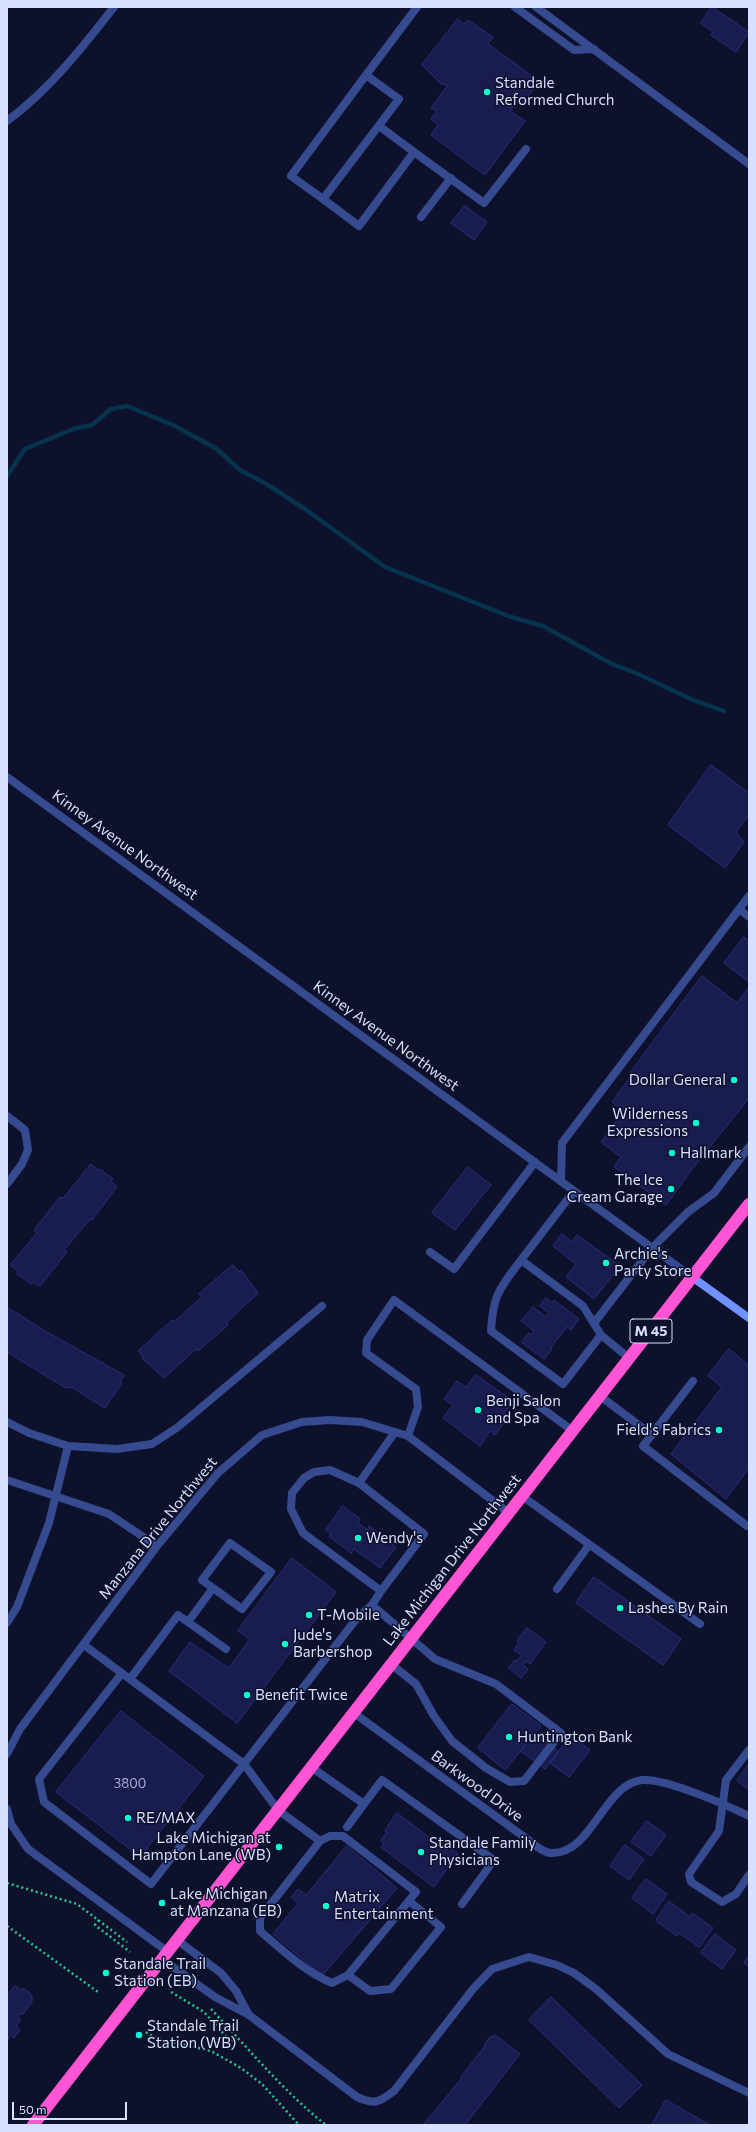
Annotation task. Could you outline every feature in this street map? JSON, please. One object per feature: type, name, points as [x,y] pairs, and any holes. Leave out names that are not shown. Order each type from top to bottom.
[{"type":"highway","name":"Lake Michigan Drive Northwest","points":[[33,2125],[311,1767],[412,1640],[749,1204]]},
{"type":"street","points":[[7,121],[24,108],[80,51],[114,7]]},
{"type":"street","points":[[414,152],[359,226],[291,176],[417,7]]},
{"type":"street","points":[[515,7],[574,50],[594,50]]},
{"type":"street","points":[[536,7],[749,164]]},
{"type":"street","points":[[323,199],[399,99],[366,75]]},
{"type":"street","points":[[379,126],[484,203],[526,149]]},
{"type":"street","points":[[421,218],[451,178]]},
{"type":"street","name":"Kinney Avenue Northwest","points":[[7,777],[749,1318]]},
{"type":"street","points":[[561,1181],[562,1143],[749,896]]},
{"type":"street","points":[[739,910],[749,916]]},
{"type":"street","points":[[7,1116],[25,1130],[28,1150],[22,1164],[7,1184]]},
{"type":"street","points":[[594,1323],[652,1248],[688,1212],[714,1193],[749,1147]]},
{"type":"street","points":[[430,1252],[454,1269],[535,1162]]},
{"type":"street","points":[[574,1191],[497,1292],[492,1314],[491,1331],[563,1384],[601,1335]]},
{"type":"street","points":[[522,1260],[583,1306],[601,1335],[629,1358]]},
{"type":"street","points":[[408,1436],[418,1407],[416,1389],[366,1353],[367,1340],[394,1300],[573,1431]]},
{"type":"street","points":[[7,1422],[29,1433],[68,1446],[117,1449],[152,1444],[178,1427],[322,1306]]},
{"type":"street","points":[[693,1381],[643,1446],[747,1526],[749,1525]]},
{"type":"street","points":[[600,1396],[652,1435]]},
{"type":"street","name":"Manzana Drive Northwest","points":[[7,1754],[20,1729],[157,1546],[218,1473],[262,1435],[302,1422],[330,1420],[362,1422],[408,1436],[509,1513]]},
{"type":"street","points":[[359,1483],[395,1432]]},
{"type":"street","points":[[7,1623],[17,1607],[49,1523],[68,1446]]},
{"type":"street","points":[[122,1673],[39,1779],[44,1802],[151,1884],[357,1618],[372,1605],[424,1534],[359,1483],[330,1470],[314,1472],[304,1478],[292,1493],[291,1509],[303,1532],[381,1592]]},
{"type":"street","points":[[7,1480],[109,1514],[157,1546]]},
{"type":"street","points":[[522,1496],[700,1624]]},
{"type":"street","points":[[230,1543],[271,1572],[242,1610],[213,1588],[202,1580],[230,1543]]},
{"type":"street","points":[[557,1589],[589,1545]]},
{"type":"street","points":[[188,1622],[213,1588]]},
{"type":"street","points":[[372,1605],[434,1659],[496,1684],[561,1733],[524,1780],[510,1782],[486,1768],[452,1741],[434,1716],[416,1684],[392,1665]]},
{"type":"street","points":[[130,1679],[178,1615],[226,1649]]},
{"type":"street","points":[[84,1645],[244,1764],[278,1810],[320,1840]]},
{"type":"street","name":"Barkwood Drive","points":[[354,1713],[527,1840],[542,1850],[552,1854],[567,1850],[578,1841],[624,1786],[642,1780],[658,1781],[723,1804],[749,1816]]},
{"type":"street","points":[[749,1750],[726,1780],[718,1831],[688,1874],[691,1882],[722,1902],[736,1894],[749,1875]]},
{"type":"street","points":[[311,1767],[364,1804]]},
{"type":"street","points":[[347,1827],[382,1780],[494,1860],[462,1904]]},
{"type":"street","points":[[7,1809],[11,1824],[28,1849],[215,1997],[249,2015],[358,2097],[371,2103],[381,2101],[394,2091],[473,1989],[492,1969],[529,1957],[557,1965],[574,1973],[596,1989],[668,2054],[749,2093]]},
{"type":"street","points":[[330,1836],[343,1836],[416,1892],[348,1975],[332,1983],[315,1976],[264,1935],[260,1931],[259,1927],[260,1918],[320,1840],[330,1836]]},
{"type":"street","points":[[348,1975],[370,1991],[391,1989],[441,1927],[409,1901]]},
{"type":"street","points":[[177,1940],[221,1973],[236,1991],[249,2015]]},
{"type":"path","points":[[7,1883],[77,1904],[128,1942]]},
{"type":"path","points":[[99,1920],[95,1925],[130,1952]]},
{"type":"path","points":[[7,1926],[98,1992]]},
{"type":"path","points":[[171,1992],[204,2012],[231,2042],[236,2038]]},
{"type":"path","points":[[208,2007],[304,2108],[326,2125]]},
{"type":"path","points":[[146,2032],[155,2038],[211,2051],[241,2068],[262,2084],[299,2125]]},
{"type":"building","points":[[712,7],[749,32],[736,52],[711,35],[713,32],[701,23]]},
{"type":"building","name":"Standale Reformed Church","points":[[458,19],[464,24],[468,20],[493,37],[488,44],[532,76],[530,79],[537,84],[524,102],[519,98],[510,111],[525,121],[485,175],[431,135],[438,125],[431,119],[437,111],[431,108],[448,85],[441,84],[422,65]]},
{"type":"building","points":[[465,206],[487,222],[474,240],[451,223]]},
{"type":"building","points":[[711,765],[749,793],[749,815],[736,832],[744,842],[725,868],[668,825]]},
{"type":"building","points":[[744,937],[749,941],[749,982],[724,963]]},
{"type":"building","points":[[702,976],[737,1003],[749,987],[749,1098],[696,1164],[666,1205],[614,1167],[621,1157],[601,1142],[624,1111],[612,1102],[633,1073],[631,1072]]},
{"type":"building","points":[[91,1164],[99,1171],[100,1169],[113,1179],[111,1181],[117,1187],[92,1220],[90,1219],[64,1250],[67,1252],[40,1286],[33,1282],[31,1284],[17,1274],[18,1271],[10,1265],[37,1233],[34,1230],[60,1197],[63,1198]]},
{"type":"building","points":[[468,1167],[491,1185],[455,1230],[432,1213]]},
{"type":"building","points":[[562,1234],[572,1242],[577,1235],[620,1266],[594,1299],[566,1277],[576,1264],[553,1246]]},
{"type":"building","points":[[233,1265],[239,1272],[241,1270],[258,1293],[227,1322],[228,1325],[198,1351],[196,1349],[164,1378],[142,1358],[143,1356],[138,1351],[172,1320],[174,1322],[202,1297],[199,1294]]},
{"type":"building","points":[[546,1298],[552,1303],[554,1300],[579,1319],[571,1330],[567,1327],[551,1347],[552,1349],[544,1359],[521,1342],[529,1333],[531,1335],[534,1331],[521,1321],[533,1307],[546,1317],[549,1313],[540,1306]]},
{"type":"building","points":[[7,1307],[45,1331],[124,1375],[120,1382],[122,1383],[105,1408],[71,1387],[66,1388],[7,1352]]},
{"type":"building","name":"Field's Fabrics","points":[[729,1349],[749,1365],[747,1366],[749,1368],[749,1468],[726,1499],[671,1454],[722,1387],[708,1376]]},
{"type":"building","name":"Benji Salon and Spa","points":[[476,1375],[513,1401],[503,1415],[507,1419],[495,1435],[490,1431],[480,1446],[443,1418],[453,1405],[444,1399],[457,1381],[466,1387]]},
{"type":"building","name":"Wendy's","points":[[343,1506],[360,1519],[358,1523],[367,1530],[369,1526],[396,1547],[380,1568],[354,1549],[351,1553],[329,1536],[331,1533],[326,1530]]},
{"type":"building","points":[[292,1558],[336,1592],[237,1723],[169,1671],[190,1642],[229,1668],[250,1639],[238,1631]]},
{"type":"building","points":[[594,1577],[681,1639],[663,1665],[576,1603]]},
{"type":"building","points":[[527,1628],[546,1642],[530,1664],[526,1661],[523,1665],[528,1669],[521,1678],[508,1668],[522,1655],[514,1650],[519,1642],[517,1641]]},
{"type":"building","points":[[512,1704],[541,1726],[505,1770],[478,1748]]},
{"type":"building","points":[[121,1711],[204,1776],[140,1857],[56,1792]]},
{"type":"building","points":[[535,1733],[559,1752],[545,1769],[521,1751]]},
{"type":"building","points":[[571,1736],[590,1750],[569,1777],[550,1763]]},
{"type":"building","points":[[749,1764],[749,1790],[737,1781]]},
{"type":"building","name":"Standale Family Physicians","points":[[397,1813],[446,1850],[449,1847],[458,1854],[434,1887],[381,1847],[384,1843],[381,1840],[387,1832],[385,1831]]},
{"type":"building","points":[[647,1821],[666,1835],[651,1856],[631,1842]]},
{"type":"building","points":[[625,1845],[644,1859],[629,1880],[610,1866]]},
{"type":"building","points":[[347,1846],[397,1888],[322,1976],[273,1934],[298,1903],[291,1897],[298,1889],[306,1895]]},
{"type":"building","points":[[646,1879],[667,1894],[653,1914],[632,1898]]},
{"type":"building","points":[[669,1901],[690,1917],[692,1913],[713,1928],[699,1947],[679,1933],[677,1936],[656,1921]]},
{"type":"building","points":[[715,1934],[736,1950],[722,1969],[701,1953]]},
{"type":"building","points":[[749,1956],[749,1967],[744,1963]]},
{"type":"building","points":[[15,1986],[21,1990],[23,1988],[32,1995],[32,2002],[22,2015],[19,2013],[17,2016],[21,2019],[16,2026],[20,2030],[14,2038],[11,2035],[7,2041],[7,1996]]},
{"type":"building","points":[[551,1997],[642,2085],[619,2108],[529,2020]]},
{"type":"building","points":[[495,2035],[520,2054],[465,2125],[423,2125],[462,2078],[461,2077],[491,2036],[493,2037]]},
{"type":"building","points":[[666,2100],[710,2125],[652,2125]]},
{"type":"waterway","points":[[7,476],[25,449],[73,429],[92,425],[111,409],[127,406],[173,425],[217,449],[240,470],[268,485],[305,509],[385,567],[511,617],[543,626],[612,664],[638,674],[693,700],[724,711]]},
{"type":"place","name":"Standale Reformed Church","points":[[487,92]]},
{"type":"place","name":"Dollar General","points":[[734,1080]]},
{"type":"place","name":"Wilderness Expressions","points":[[696,1123]]},
{"type":"place","name":"Hallmark","points":[[672,1153]]},
{"type":"place","name":"The Ice Cream Garage","points":[[671,1189]]},
{"type":"place","name":"Archie's Party Store","points":[[606,1263]]},
{"type":"place","name":"Benji Salon and Spa","points":[[478,1410]]},
{"type":"place","name":"Field's Fabrics","points":[[719,1430]]},
{"type":"place","name":"Wendy's","points":[[358,1538]]},
{"type":"place","name":"Lashes By Rain","points":[[620,1608]]},
{"type":"place","name":"T-Mobile","points":[[309,1615]]},
{"type":"place","name":"Jude's Barbershop","points":[[285,1644]]},
{"type":"place","name":"Benefit Twice","points":[[247,1695]]},
{"type":"place","name":"Huntington Bank","points":[[509,1737]]},
{"type":"place","name":"RE/MAX","points":[[128,1818]]},
{"type":"place","name":"Lake Michigan at Hampton Lane (WB)","points":[[279,1847]]},
{"type":"place","name":"Standale Family Physicians","points":[[421,1852]]},
{"type":"place","name":"Lake Michigan at Manzana (EB)","points":[[162,1903]]},
{"type":"place","name":"Matrix Entertainment","points":[[326,1906]]},
{"type":"place","name":"Standale Trail Station (EB)","points":[[106,1973]]},
{"type":"place","name":"Standale Trail Station (WB)","points":[[139,2035]]}]
